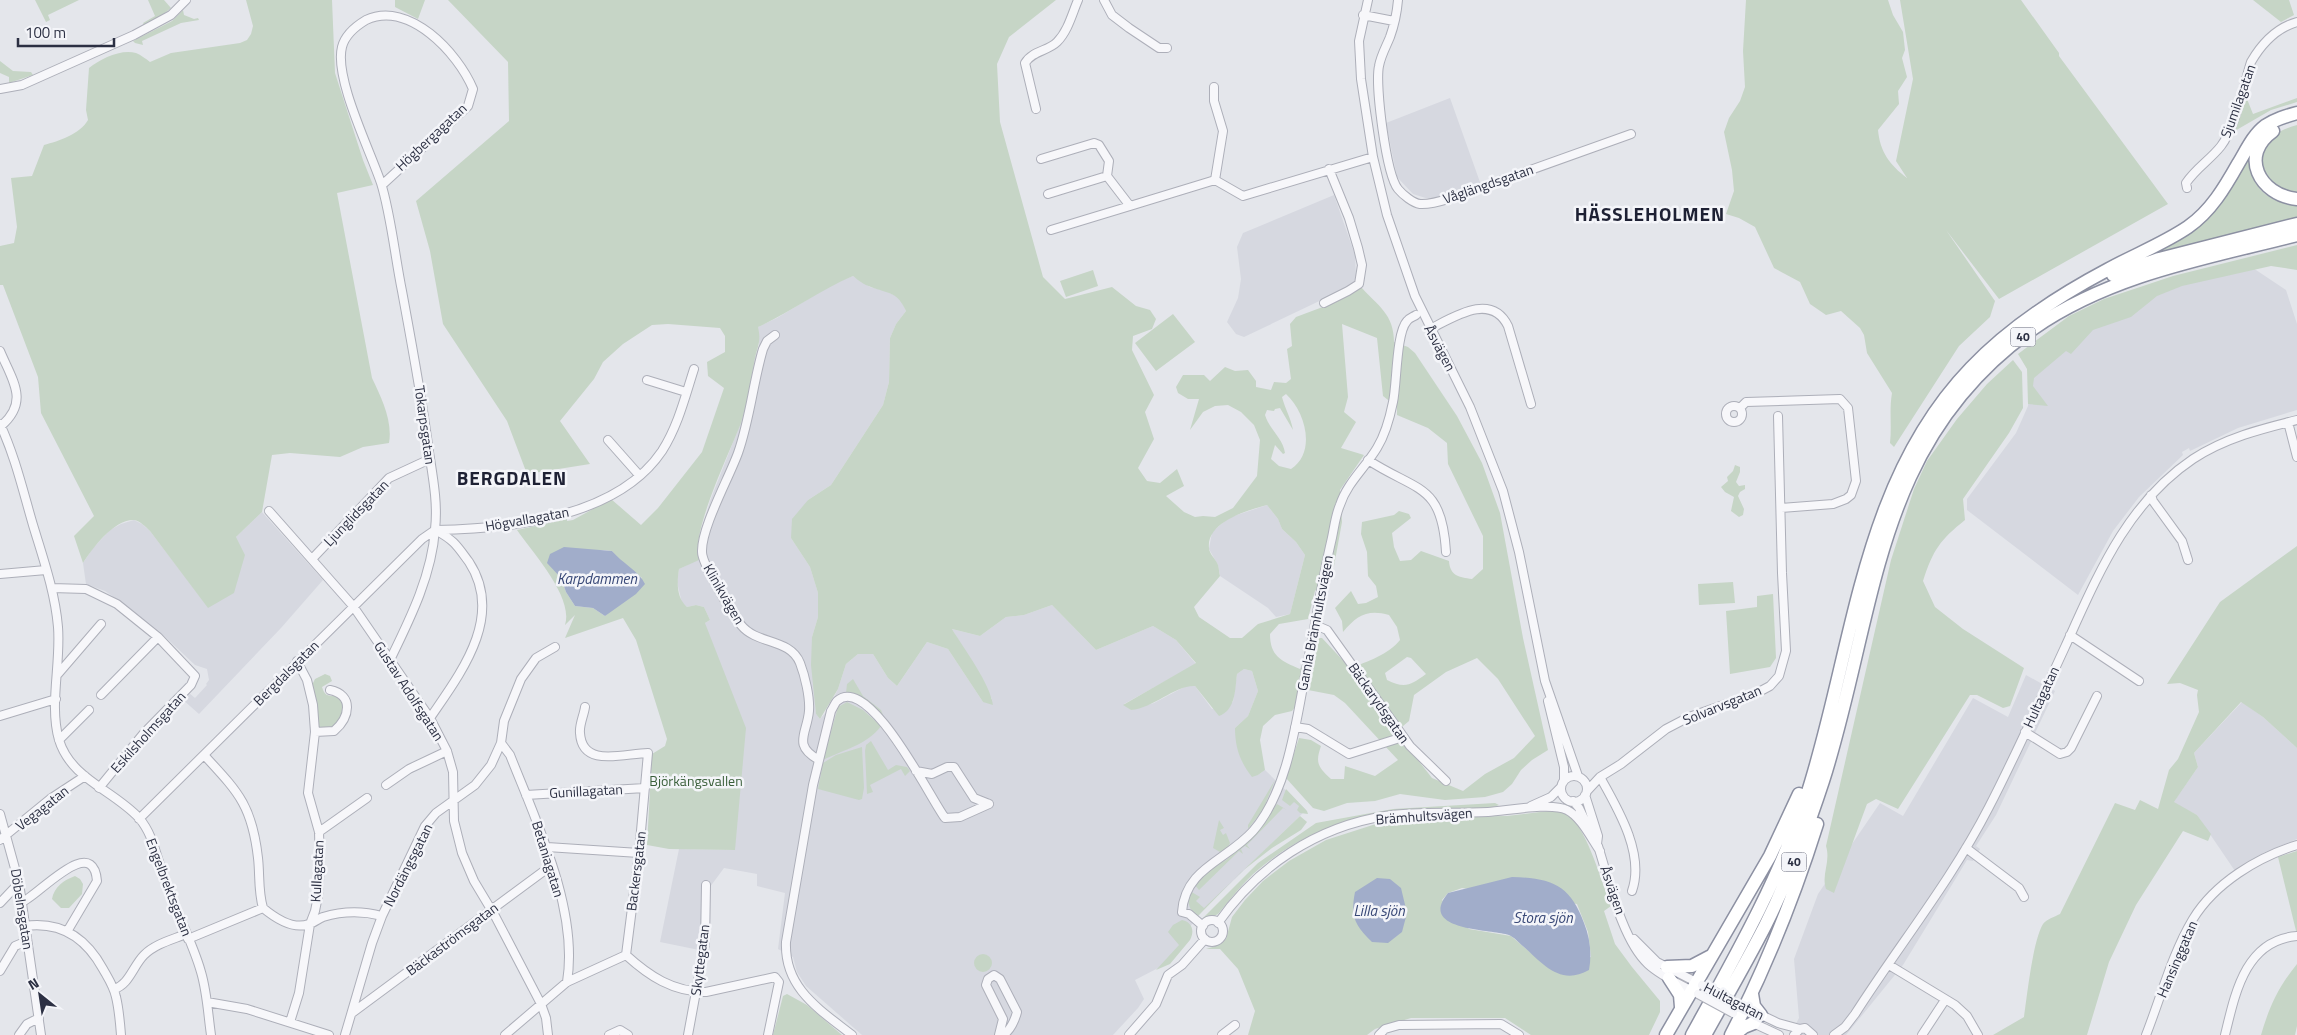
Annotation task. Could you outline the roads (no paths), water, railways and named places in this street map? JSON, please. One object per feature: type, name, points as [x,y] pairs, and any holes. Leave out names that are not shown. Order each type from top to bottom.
[{"type":"highway","points":[[2055,302],[2100,273],[2165,241],[2192,224],[2219,196],[2258,132],[2276,120],[2297,113]]},
{"type":"highway","points":[[2297,122],[2285,125],[2266,136],[2258,152],[2256,163],[2261,180],[2267,187],[2282,196],[2297,199]]},
{"type":"highway","name":"40","points":[[1692,1035],[1755,920],[1774,879],[1807,796],[1820,752],[1869,555],[1888,499],[1909,455],[1931,417],[1971,367],[2019,326],[2055,302],[2093,283],[2127,270],[2297,224]]},
{"type":"highway","name":"40","points":[[1705,1035],[1765,925],[1805,834],[1837,731],[1885,538],[1903,490],[1924,449],[1941,422],[1984,370],[2034,328],[2090,296],[2157,271],[2297,235]]},
{"type":"highway","points":[[1733,1035],[1740,1010],[1752,994],[1783,922],[1806,858],[1831,775],[1837,731]]},
{"type":"highway","points":[[1666,1035],[1682,1007],[1697,988],[1711,956],[1770,856],[1820,752]]},
{"type":"highway","points":[[1682,1007],[1680,995],[1668,973],[1692,966],[1711,956]]},
{"type":"highway","points":[[1733,1035],[1758,1019],[1752,994]]},
{"type":"street","points":[[0,89],[22,85],[134,35],[171,15],[186,0]]},
{"type":"street","points":[[1036,110],[1025,63],[1030,56],[1056,43],[1062,36],[1078,0]]},
{"type":"street","points":[[1104,0],[1112,15],[1130,29],[1159,48],[1167,48]]},
{"type":"street","name":"Åsvägen","points":[[1368,0],[1359,41],[1363,103],[1373,156],[1394,238],[1415,296],[1470,407],[1503,491],[1519,552],[1548,702],[1564,767],[1563,783]]},
{"type":"street","name":"Våglängdsgatan","points":[[1398,0],[1390,38],[1382,54],[1377,78],[1383,134],[1397,188],[1419,204],[1466,194],[1631,134]]},
{"type":"street","name":"Högbergagatan","points":[[387,13],[408,16],[433,36],[468,75],[473,89],[468,106],[382,185],[340,67],[342,46],[349,33],[359,24],[374,16],[387,13]]},
{"type":"street","points":[[1363,16],[1394,21]]},
{"type":"street","name":"Sjumilagatan","points":[[2187,188],[2186,183],[2193,171],[2222,146],[2256,52],[2276,32],[2297,22]]},
{"type":"street","points":[[1214,87],[1214,101],[1223,132],[1215,180]]},
{"type":"street","points":[[1041,159],[1094,143],[1099,145],[1109,161],[1107,176],[1130,206]]},
{"type":"street","points":[[1052,230],[1215,180],[1243,196],[1373,156]]},
{"type":"street","points":[[1324,302],[1348,291],[1358,284],[1362,265],[1349,218],[1329,169]]},
{"type":"street","points":[[1048,194],[1107,176]]},
{"type":"street","name":"Tokarpsgatan","points":[[382,185],[422,392],[435,496],[436,530],[418,598],[390,660]]},
{"type":"street","points":[[1430,329],[1477,308],[1494,310],[1501,315],[1508,326],[1531,404]]},
{"type":"street","name":"Gamla Brämhultsvägen","points":[[1203,926],[1189,914],[1182,912],[1185,893],[1193,879],[1240,844],[1254,830],[1270,806],[1281,779],[1295,727],[1340,505],[1349,486],[1378,447],[1391,410],[1404,325],[1407,320],[1416,315]]},
{"type":"street","name":"Klinikvägen","points":[[775,335],[765,345],[739,451],[705,533],[702,554],[716,583],[741,625],[759,638],[787,648],[797,657],[802,670],[809,706],[802,739],[803,746],[811,756],[819,760]]},
{"type":"street","points":[[0,351],[17,396],[16,410],[1,425]]},
{"type":"street","name":"Högvallagatan","points":[[436,530],[465,530],[511,525],[578,510],[612,495],[639,476],[662,450],[677,421],[694,369]]},
{"type":"street","points":[[647,380],[686,392]]},
{"type":"street","points":[[1740,408],[1746,402],[1840,399],[1848,408],[1856,481],[1851,494],[1846,500],[1833,504],[1782,508]]},
{"type":"street","name":"Solvarvsgatan","points":[[1600,777],[1621,764],[1666,728],[1689,717],[1755,694],[1770,686],[1779,676],[1786,651],[1778,416]]},
{"type":"street","name":"Hultagatan","points":[[1834,1035],[1845,1027],[1855,1014],[1966,848],[2025,732],[2113,546],[2136,513],[2151,495],[2179,470],[2216,446],[2236,437],[2297,420]]},
{"type":"street","points":[[2288,422],[2297,457]]},
{"type":"street","name":"Engelbrektsgatan","points":[[1,425],[14,461],[52,588],[58,628],[58,674],[54,711],[59,740],[70,761],[99,788],[139,819],[149,833],[166,886],[201,969],[211,1035]]},
{"type":"street","points":[[608,440],[639,476]]},
{"type":"street","name":"Ljunglidsgatan","points":[[312,559],[389,478],[430,459]]},
{"type":"street","points":[[1368,460],[1409,482],[1431,498],[1440,514],[1445,530],[1446,552]]},
{"type":"street","points":[[2151,495],[2153,501],[2182,541],[2188,560]]},
{"type":"street","name":"Gustav Adolfsgatan","points":[[269,512],[353,606],[430,718],[447,751],[452,772],[454,821],[462,853],[474,881],[491,908],[541,1004],[546,1018],[548,1035]]},
{"type":"street","points":[[430,718],[461,673],[471,653],[480,630],[481,612],[480,591],[473,570],[454,540],[436,530]]},
{"type":"street","name":"Bergdalsgatan","points":[[139,819],[422,538],[436,530]]},
{"type":"street","points":[[0,574],[46,570]]},
{"type":"street","points":[[52,588],[86,589],[105,597],[158,637],[101,695]]},
{"type":"street","points":[[58,674],[100,624]]},
{"type":"street","name":"Bäckarydsgatan","points":[[1315,625],[1327,630],[1403,737],[1421,759],[1446,781]]},
{"type":"street","points":[[2070,635],[2139,681]]},
{"type":"street","name":"Eskilsholmsgatan","points":[[99,788],[144,733],[191,685],[195,676],[158,637]]},
{"type":"street","name":"Nordängsgatan","points":[[345,1035],[372,943],[382,916],[425,826],[436,813],[454,801],[480,778],[491,765],[501,743],[504,721],[521,679],[536,658],[556,647]]},
{"type":"street","name":"Kullagatan","points":[[290,1022],[299,993],[310,924],[318,896],[320,866],[319,832],[308,793],[315,732],[313,705],[308,683],[298,661]]},
{"type":"street","points":[[315,732],[334,731],[343,722],[347,713],[347,704],[341,694],[330,690]]},
{"type":"street","name":"Åsvägen","points":[[1547,692],[1580,777]]},
{"type":"street","points":[[2025,732],[2060,754],[2064,754],[2071,748],[2097,696]]},
{"type":"street","points":[[852,1035],[800,990],[788,968],[785,955],[812,785],[831,711],[837,701],[851,698],[869,708],[889,727],[916,772],[945,818],[952,819],[989,804],[974,798],[954,767],[947,767],[932,774],[916,772]]},
{"type":"street","points":[[0,716],[56,699]]},
{"type":"street","name":"Backersgatan","points":[[585,706],[580,732],[583,745],[588,752],[600,757],[648,753],[639,853],[626,955]]},
{"type":"street","points":[[59,740],[89,710]]},
{"type":"street","points":[[1295,727],[1308,729],[1349,754],[1403,737]]},
{"type":"street","name":"Betaniagatan","points":[[501,743],[510,755],[547,847],[552,865],[568,938],[570,960],[567,982]]},
{"type":"street","points":[[386,785],[418,764],[447,751]]},
{"type":"street","points":[[204,755],[243,800],[251,819],[258,858],[260,898],[263,908],[273,916],[300,926],[310,924],[323,917],[351,912],[367,912],[382,916]]},
{"type":"street","points":[[926,788],[932,774]]},
{"type":"street","name":"Vegagatan","points":[[3,838],[50,799],[85,776]]},
{"type":"street","points":[[1572,776],[1600,777],[1580,800],[1570,801],[1562,794],[1563,783],[1572,776]]},
{"type":"street","points":[[1580,777],[1586,784],[1586,793]]},
{"type":"street","points":[[1600,777],[1631,846],[1636,878],[1632,891]]},
{"type":"street","name":"Brämhultsvägen","points":[[1531,806],[1551,797],[1563,783]]},
{"type":"street","name":"Gunillagatan","points":[[526,794],[645,788]]},
{"type":"street","name":"Åsvägen","points":[[1586,793],[1598,836],[1599,848]]},
{"type":"street","points":[[319,832],[367,798]]},
{"type":"street","points":[[970,813],[974,798]]},
{"type":"street","name":"Åsvägen","points":[[1570,801],[1579,808],[1599,848],[1614,898],[1641,956],[1697,988]]},
{"type":"street","name":"Brämhultsvägen","points":[[1517,809],[1570,801]]},
{"type":"street","name":"Brämhultsvägen","points":[[1218,922],[1250,883],[1266,868],[1301,845],[1350,823],[1387,816],[1554,808],[1567,810],[1581,824],[1599,848]]},
{"type":"street","name":"Döbelnsgatan","points":[[0,814],[3,838],[19,883],[41,1035]]},
{"type":"street","name":"Hansinggatan","points":[[2146,1035],[2182,940],[2194,918],[2210,898],[2233,877],[2263,860],[2297,845]]},
{"type":"street","points":[[547,847],[639,853]]},
{"type":"street","points":[[1966,848],[2019,888],[2024,897]]},
{"type":"street","points":[[22,902],[62,871],[77,864],[84,863],[90,866],[96,874],[96,881],[68,930]]},
{"type":"street","name":"Bäckaströmsgatan","points":[[352,1013],[491,908],[552,865]]},
{"type":"street","points":[[0,903],[19,883]]},
{"type":"street","name":"Skyttegatan","points":[[688,1035],[704,943],[706,885]]},
{"type":"street","points":[[114,990],[122,986],[135,966],[151,949],[263,908]]},
{"type":"street","points":[[1208,921],[1218,922],[1222,929],[1221,937],[1212,942],[1204,939],[1201,933],[1203,926],[1208,921]]},
{"type":"street","points":[[25,926],[52,926],[68,930],[81,940],[94,955],[114,990],[122,1035]]},
{"type":"street","points":[[2225,1035],[2240,978],[2249,963],[2261,951],[2277,942],[2297,936]]},
{"type":"street","points":[[1129,1035],[1156,1004],[1168,975],[1182,965],[1204,939]]},
{"type":"street","points":[[0,970],[15,946],[27,941]]},
{"type":"street","points":[[504,1035],[567,982],[626,955],[660,982],[679,989],[696,992],[706,992],[775,977],[780,982],[768,1035]]},
{"type":"street","points":[[1889,964],[1967,1016],[1978,1035]]},
{"type":"street","points":[[990,976],[1000,979],[1017,1012],[1016,1016],[1007,1033],[1001,1035],[1003,1019],[986,985],[990,976]]},
{"type":"street","name":"Hultagatan","points":[[1697,988],[1758,1019],[1779,1035]]},
{"type":"street","points":[[1922,1035],[1945,1000]]},
{"type":"street","points":[[207,1002],[246,1009],[329,1035]]},
{"type":"street","points":[[1003,1019],[1016,1016]]},
{"type":"street","points":[[19,1035],[32,1020],[39,1018]]},
{"type":"street","name":"Hultagatan","points":[[1758,1019],[1778,1023],[1797,1032],[1807,1029],[1814,1035]]},
{"type":"street","points":[[1379,1035],[1385,1029],[1399,1025],[1501,1024],[1519,1035]]},
{"type":"street","points":[[1222,1035],[1235,1025]]},
{"type":"street","points":[[609,1035],[620,1030],[628,1035]]},
{"type":"water","name":"Karpdammen","points":[[564,547],[612,551],[639,575],[645,584],[636,594],[605,616],[593,608],[575,606],[566,592],[561,578],[547,563],[550,554]]},
{"type":"water","name":"Stora sjön","points":[[1512,877],[1549,882],[1566,892],[1579,910],[1588,934],[1590,946],[1589,970],[1570,976],[1561,974],[1546,966],[1509,935],[1460,926],[1442,915],[1441,905],[1448,893]]},
{"type":"water","name":"Lilla sjön","points":[[1377,878],[1390,879],[1401,888],[1407,913],[1402,932],[1388,943],[1372,942],[1361,931],[1355,920],[1353,908],[1355,892]]},
{"type":"district","name":"HÄSSLEHOLMEN","points":[[1650,214]]},
{"type":"district","name":"BERGDALEN","points":[[512,478]]},
{"type":"park label","name":"Björkängsvallen","points":[[696,781]]}]
